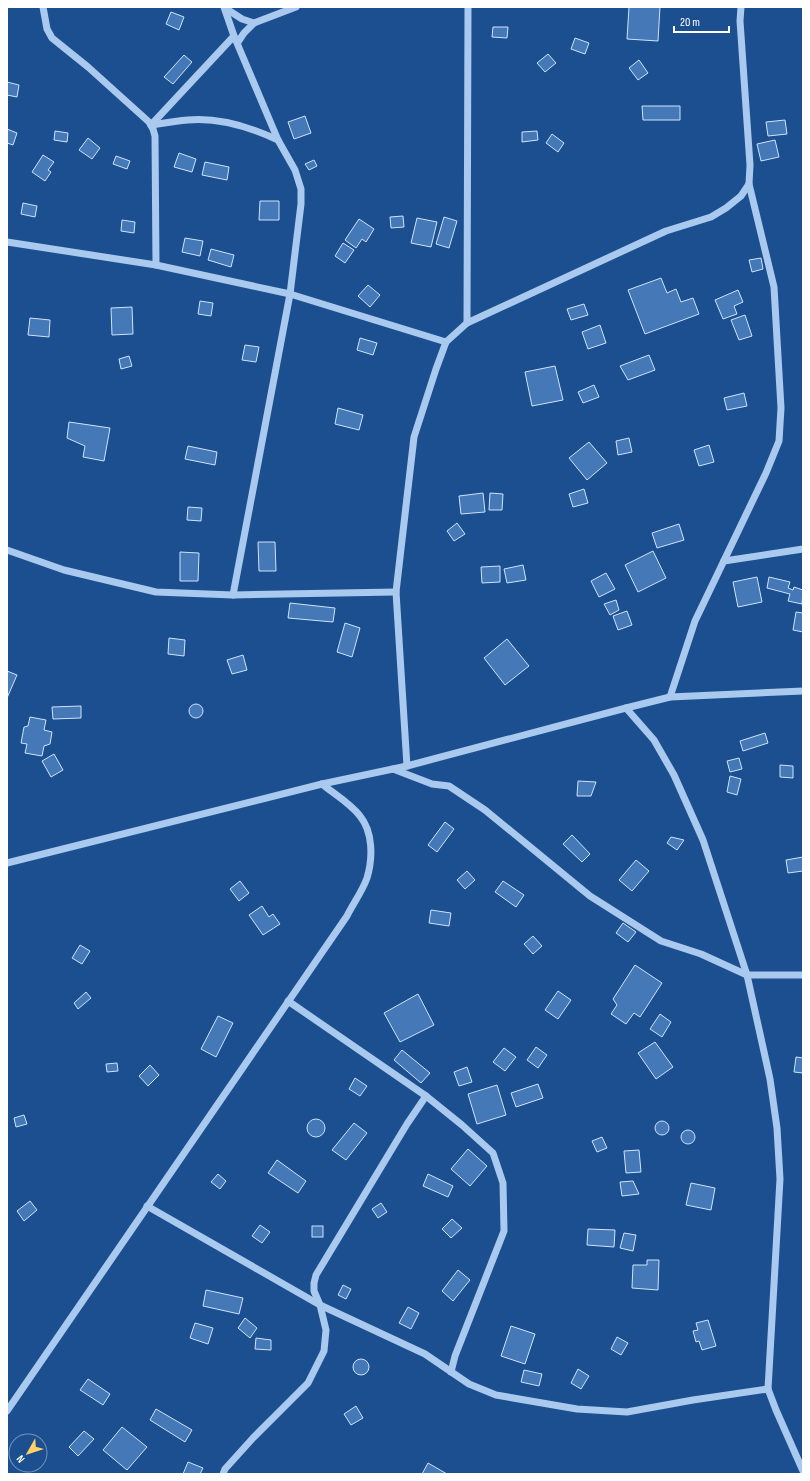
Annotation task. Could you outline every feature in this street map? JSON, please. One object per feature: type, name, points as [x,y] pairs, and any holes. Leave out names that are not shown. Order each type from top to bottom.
[{"type":"street","points":[[43,7],[47,28],[52,38],[88,66],[151,125],[155,136],[156,265]]},
{"type":"street","points":[[151,125],[236,39],[254,23],[296,7]]},
{"type":"street","points":[[467,323],[468,7]]},
{"type":"street","points":[[670,697],[695,622],[766,473],[779,441],[781,408],[774,288],[749,184],[750,165],[740,7]]},
{"type":"street","points":[[225,8],[242,19],[254,23]]},
{"type":"street","points":[[225,8],[236,39],[278,140],[294,170],[301,189],[301,204],[290,294],[233,595]]},
{"type":"street","points":[[151,125],[189,119],[222,121],[251,128],[278,140]]},
{"type":"street","points":[[406,766],[396,592],[414,437],[446,342],[467,323],[666,231],[711,217],[726,208],[741,196],[749,184]]},
{"type":"street","points":[[7,242],[156,265],[290,294],[446,342]]},
{"type":"street","points":[[724,561],[803,549]]},
{"type":"street","points":[[7,550],[64,570],[156,592],[233,595],[396,592]]},
{"type":"street","points":[[7,863],[322,784],[406,766],[670,697],[803,691]]},
{"type":"street","points":[[626,708],[654,740],[674,775],[691,811],[703,840],[747,975],[770,1079],[777,1128],[780,1179],[768,1389],[803,1471]]},
{"type":"street","points":[[393,769],[432,784],[449,786],[485,810],[590,896],[661,941],[701,954],[747,975],[803,975]]},
{"type":"street","points":[[7,1411],[347,916],[367,878],[371,849],[365,826],[360,817],[322,784]]},
{"type":"street","points":[[288,1001],[426,1096],[462,1124],[493,1153],[503,1183],[504,1231],[455,1356],[451,1372]]},
{"type":"street","points":[[223,1474],[225,1469],[253,1438],[308,1383],[324,1351],[326,1330],[320,1305],[314,1291],[316,1275],[407,1124],[426,1096]]},
{"type":"street","points":[[147,1206],[320,1305],[425,1354],[469,1384],[496,1395],[577,1409],[627,1412],[693,1400],[768,1389]]},
{"type":"building","points":[[629,7],[660,7],[658,41],[627,39]]},
{"type":"building","points":[[171,12],[184,17],[179,30],[166,24]]},
{"type":"building","points":[[493,27],[508,27],[507,38],[492,37]]},
{"type":"building","points":[[575,38],[589,43],[585,54],[571,49]]},
{"type":"building","points":[[548,54],[556,63],[545,72],[537,63]]},
{"type":"building","points":[[184,55],[192,62],[173,84],[164,77]]},
{"type":"building","points":[[639,60],[648,73],[638,80],[629,68]]},
{"type":"building","points":[[7,82],[19,85],[17,97],[7,95]]},
{"type":"building","points":[[642,106],[680,106],[680,120],[643,120]]},
{"type":"building","points":[[305,116],[311,133],[294,139],[288,122]]},
{"type":"building","points":[[785,120],[787,134],[768,136],[766,122]]},
{"type":"building","points":[[7,129],[17,133],[13,145],[7,143]]},
{"type":"building","points":[[55,131],[68,133],[67,142],[54,140]]},
{"type":"building","points":[[537,131],[538,140],[522,142],[522,132]]},
{"type":"building","points":[[552,134],[564,143],[558,152],[546,143]]},
{"type":"building","points":[[88,138],[100,148],[92,159],[79,150]]},
{"type":"building","points":[[775,140],[779,157],[761,161],[757,144]]},
{"type":"building","points":[[179,153],[196,159],[192,172],[174,167]]},
{"type":"building","points":[[43,155],[54,162],[48,170],[51,172],[45,181],[32,172]]},
{"type":"building","points":[[116,156],[130,161],[127,169],[113,164]]},
{"type":"building","points":[[314,160],[317,166],[309,170],[305,164]]},
{"type":"building","points":[[205,162],[229,167],[227,180],[202,175]]},
{"type":"building","points":[[260,201],[279,201],[279,220],[259,220]]},
{"type":"building","points":[[23,203],[37,206],[35,217],[21,214]]},
{"type":"building","points":[[403,216],[404,227],[391,228],[390,217]]},
{"type":"building","points":[[444,217],[457,221],[449,248],[436,244]]},
{"type":"building","points":[[417,218],[437,222],[431,247],[411,243]]},
{"type":"building","points":[[359,219],[374,229],[366,242],[362,239],[356,248],[345,240]]},
{"type":"building","points":[[122,220],[135,222],[134,233],[121,231]]},
{"type":"building","points":[[185,238],[203,241],[200,256],[182,252]]},
{"type":"building","points":[[343,243],[354,250],[345,263],[335,256]]},
{"type":"building","points":[[211,249],[234,255],[231,267],[208,260]]},
{"type":"building","points":[[761,258],[763,269],[752,272],[749,260]]},
{"type":"building","points":[[661,278],[667,293],[676,289],[681,302],[693,298],[699,314],[645,334],[628,290]]},
{"type":"building","points":[[368,285],[380,295],[370,307],[358,296]]},
{"type":"building","points":[[738,290],[743,302],[734,306],[737,314],[723,319],[715,300]]},
{"type":"building","points":[[200,301],[213,303],[211,316],[198,314]]},
{"type":"building","points":[[584,304],[588,315],[571,320],[567,309]]},
{"type":"building","points":[[132,307],[133,334],[112,335],[111,308]]},
{"type":"building","points":[[745,315],[752,336],[739,340],[731,320]]},
{"type":"building","points":[[30,318],[50,320],[49,337],[28,335]]},
{"type":"building","points":[[600,325],[606,343],[588,349],[582,332]]},
{"type":"building","points":[[360,338],[377,343],[373,355],[357,350]]},
{"type":"building","points":[[245,345],[259,347],[256,362],[242,360]]},
{"type":"building","points":[[649,355],[655,370],[628,380],[620,366]]},
{"type":"building","points":[[129,356],[132,366],[121,369],[119,359]]},
{"type":"building","points":[[555,366],[563,400],[532,406],[525,372]]},
{"type":"building","points":[[594,385],[599,397],[583,403],[578,392]]},
{"type":"building","points":[[744,393],[747,406],[727,410],[724,398]]},
{"type":"building","points":[[338,408],[363,415],[359,430],[335,424]]},
{"type":"building","points":[[69,422],[110,428],[104,461],[83,457],[85,446],[67,438]]},
{"type":"building","points":[[629,438],[632,452],[618,455],[616,441]]},
{"type":"building","points":[[589,442],[607,463],[587,480],[569,458]]},
{"type":"building","points":[[709,445],[714,462],[699,466],[694,450]]},
{"type":"building","points":[[188,446],[217,452],[215,465],[185,459]]},
{"type":"building","points":[[584,489],[588,503],[573,507],[569,494]]},
{"type":"building","points":[[483,493],[485,512],[461,514],[459,496]]},
{"type":"building","points":[[490,493],[503,494],[502,510],[489,510]]},
{"type":"building","points":[[188,507],[202,508],[201,521],[187,520]]},
{"type":"building","points":[[457,523],[465,534],[454,541],[447,531]]},
{"type":"building","points":[[679,524],[684,540],[657,548],[652,533]]},
{"type":"building","points":[[258,542],[275,542],[276,571],[259,571]]},
{"type":"building","points":[[653,551],[666,578],[638,592],[625,565]]},
{"type":"building","points":[[180,552],[199,553],[198,581],[180,581]]},
{"type":"building","points":[[523,565],[526,580],[507,583],[504,569]]},
{"type":"building","points":[[500,566],[500,582],[482,583],[481,567]]},
{"type":"building","points":[[606,573],[615,589],[599,597],[591,581]]},
{"type":"building","points":[[757,577],[762,602],[738,607],[733,582]]},
{"type":"building","points":[[769,577],[790,582],[788,588],[793,590],[794,587],[803,590],[802,604],[788,601],[790,594],[767,588]]},
{"type":"building","points":[[616,600],[619,610],[610,615],[604,604]]},
{"type":"building","points":[[290,603],[335,608],[333,622],[288,618]]},
{"type":"building","points":[[627,611],[632,625],[618,630],[613,616]]},
{"type":"building","points":[[796,612],[803,613],[803,632],[793,630]]},
{"type":"building","points":[[345,623],[360,628],[352,657],[337,652]]},
{"type":"building","points":[[169,638],[185,640],[184,656],[168,654]]},
{"type":"building","points":[[507,639],[529,666],[505,685],[484,658]]},
{"type":"building","points":[[243,655],[247,670],[232,674],[227,660]]},
{"type":"building","points":[[7,671],[17,675],[7,698]]},
{"type":"building","points":[[193,704],[199,704],[203,708],[203,714],[199,718],[193,718],[189,714],[189,708]]},
{"type":"building","points":[[81,706],[81,718],[53,719],[52,707]]},
{"type":"building","points":[[30,717],[46,720],[44,730],[52,732],[50,744],[44,746],[42,756],[25,753],[27,744],[21,743],[24,727],[28,726]]},
{"type":"building","points":[[765,733],[768,743],[743,751],[740,741]]},
{"type":"building","points":[[54,754],[63,770],[51,777],[42,761]]},
{"type":"building","points":[[739,758],[742,769],[730,772],[727,761]]},
{"type":"building","points":[[780,765],[793,766],[793,778],[780,777]]},
{"type":"building","points":[[730,776],[741,779],[737,795],[727,792]]},
{"type":"building","points":[[578,781],[596,782],[591,796],[577,796]]},
{"type":"building","points":[[445,822],[454,829],[437,852],[428,845]]},
{"type":"building","points":[[572,835],[590,854],[582,862],[563,844]]},
{"type":"building","points":[[671,837],[684,840],[677,850],[667,843]]},
{"type":"building","points":[[803,857],[803,871],[788,873],[786,860]]},
{"type":"building","points":[[636,860],[649,871],[632,891],[619,880]]},
{"type":"building","points":[[467,871],[475,880],[465,889],[457,880]]},
{"type":"building","points":[[240,881],[249,893],[239,901],[230,889]]},
{"type":"building","points":[[503,881],[524,895],[516,907],[495,892]]},
{"type":"building","points":[[262,906],[269,917],[273,914],[280,924],[263,935],[249,915]]},
{"type":"building","points":[[431,910],[451,913],[449,926],[429,923]]},
{"type":"building","points":[[623,923],[636,932],[628,942],[616,933]]},
{"type":"building","points":[[533,936],[542,946],[533,954],[524,944]]},
{"type":"building","points":[[80,945],[90,951],[82,964],[72,958]]},
{"type":"building","points":[[635,965],[662,983],[640,1017],[634,1013],[626,1024],[611,1014],[617,1005],[613,999]]},
{"type":"building","points":[[558,991],[571,1000],[558,1019],[545,1010]]},
{"type":"building","points":[[86,992],[91,998],[78,1009],[74,1003]]},
{"type":"building","points":[[418,994],[434,1025],[400,1042],[384,1013]]},
{"type":"building","points":[[660,1014],[671,1022],[662,1037],[650,1029]]},
{"type":"building","points":[[218,1016],[233,1023],[216,1057],[201,1049]]},
{"type":"building","points":[[655,1042],[673,1067],[656,1079],[638,1053]]},
{"type":"building","points":[[536,1047],[547,1055],[538,1068],[527,1060]]},
{"type":"building","points":[[504,1048],[516,1057],[505,1071],[493,1062]]},
{"type":"building","points":[[402,1050],[430,1073],[421,1083],[394,1060]]},
{"type":"building","points":[[796,1057],[803,1058],[803,1073],[794,1072]]},
{"type":"building","points":[[117,1063],[118,1071],[107,1072],[106,1064]]},
{"type":"building","points":[[150,1065],[159,1075],[148,1086],[139,1076]]},
{"type":"building","points":[[467,1067],[472,1082],[459,1086],[454,1072]]},
{"type":"building","points":[[355,1078],[367,1086],[360,1096],[349,1089]]},
{"type":"building","points":[[538,1084],[543,1098],[516,1107],[511,1093]]},
{"type":"building","points":[[497,1085],[506,1115],[477,1124],[468,1094]]},
{"type":"building","points":[[24,1115],[27,1124],[16,1127],[14,1118]]},
{"type":"building","points":[[316,1119],[322,1122],[325,1128],[322,1134],[316,1137],[310,1134],[307,1128],[310,1122]]},
{"type":"building","points":[[659,1121],[665,1121],[669,1125],[669,1131],[665,1135],[659,1135],[655,1131],[655,1125]]},
{"type":"building","points":[[354,1123],[367,1133],[346,1160],[332,1150]]},
{"type":"building","points":[[688,1130],[693,1132],[695,1137],[693,1142],[688,1144],[683,1142],[681,1137],[683,1132]]},
{"type":"building","points":[[602,1137],[607,1148],[597,1152],[592,1141]]},
{"type":"building","points":[[468,1149],[487,1166],[470,1186],[451,1169]]},
{"type":"building","points":[[639,1150],[641,1172],[626,1173],[624,1151]]},
{"type":"building","points":[[277,1160],[306,1181],[298,1193],[268,1173]]},
{"type":"building","points":[[218,1174],[226,1181],[220,1189],[211,1182]]},
{"type":"building","points":[[428,1174],[453,1186],[448,1197],[423,1186]]},
{"type":"building","points":[[633,1181],[639,1194],[622,1196],[620,1182]]},
{"type":"building","points":[[691,1183],[715,1188],[711,1210],[686,1205]]},
{"type":"building","points":[[30,1201],[37,1210],[24,1221],[17,1211]]},
{"type":"building","points":[[381,1203],[387,1212],[378,1218],[372,1209]]},
{"type":"building","points":[[452,1219],[462,1228],[451,1238],[442,1229]]},
{"type":"building","points":[[260,1225],[270,1232],[262,1243],[252,1236]]},
{"type":"building","points":[[312,1226],[323,1226],[323,1237],[312,1237]]},
{"type":"building","points":[[588,1229],[615,1230],[614,1247],[587,1245]]},
{"type":"building","points":[[624,1233],[636,1235],[633,1251],[620,1248]]},
{"type":"building","points":[[647,1260],[659,1260],[658,1290],[632,1288],[633,1265],[647,1265]]},
{"type":"building","points":[[458,1270],[470,1280],[453,1301],[442,1291]]},
{"type":"building","points":[[343,1285],[351,1289],[346,1299],[338,1295]]},
{"type":"building","points":[[206,1290],[243,1298],[239,1314],[203,1306]]},
{"type":"building","points":[[408,1307],[419,1313],[411,1329],[399,1323]]},
{"type":"building","points":[[245,1318],[257,1328],[250,1338],[238,1328]]},
{"type":"building","points":[[708,1320],[716,1346],[702,1350],[699,1341],[696,1342],[693,1331],[698,1330],[696,1323]]},
{"type":"building","points":[[195,1323],[213,1328],[208,1344],[190,1338]]},
{"type":"building","points":[[511,1326],[535,1334],[525,1364],[501,1356]]},
{"type":"building","points":[[617,1337],[628,1343],[621,1355],[611,1349]]},
{"type":"building","points":[[256,1338],[271,1340],[271,1350],[255,1349]]},
{"type":"building","points":[[361,1359],[368,1364],[369,1367],[364,1374],[361,1375],[354,1370],[353,1367],[358,1360]]},
{"type":"building","points":[[578,1369],[589,1376],[581,1389],[571,1383]]},
{"type":"building","points":[[524,1370],[542,1374],[539,1386],[521,1382]]},
{"type":"building","points":[[88,1379],[110,1394],[103,1405],[80,1390]]},
{"type":"building","points":[[356,1406],[363,1418],[351,1425],[344,1414]]},
{"type":"building","points":[[156,1409],[192,1430],[185,1442],[150,1420]]},
{"type":"building","points":[[122,1427],[147,1447],[127,1470],[103,1450]]},
{"type":"building","points":[[84,1431],[94,1439],[78,1456],[69,1447]]},
{"type":"building","points":[[188,1462],[203,1468],[200,1474],[183,1474]]},
{"type":"building","points":[[428,1463],[447,1474],[422,1474]]}]
